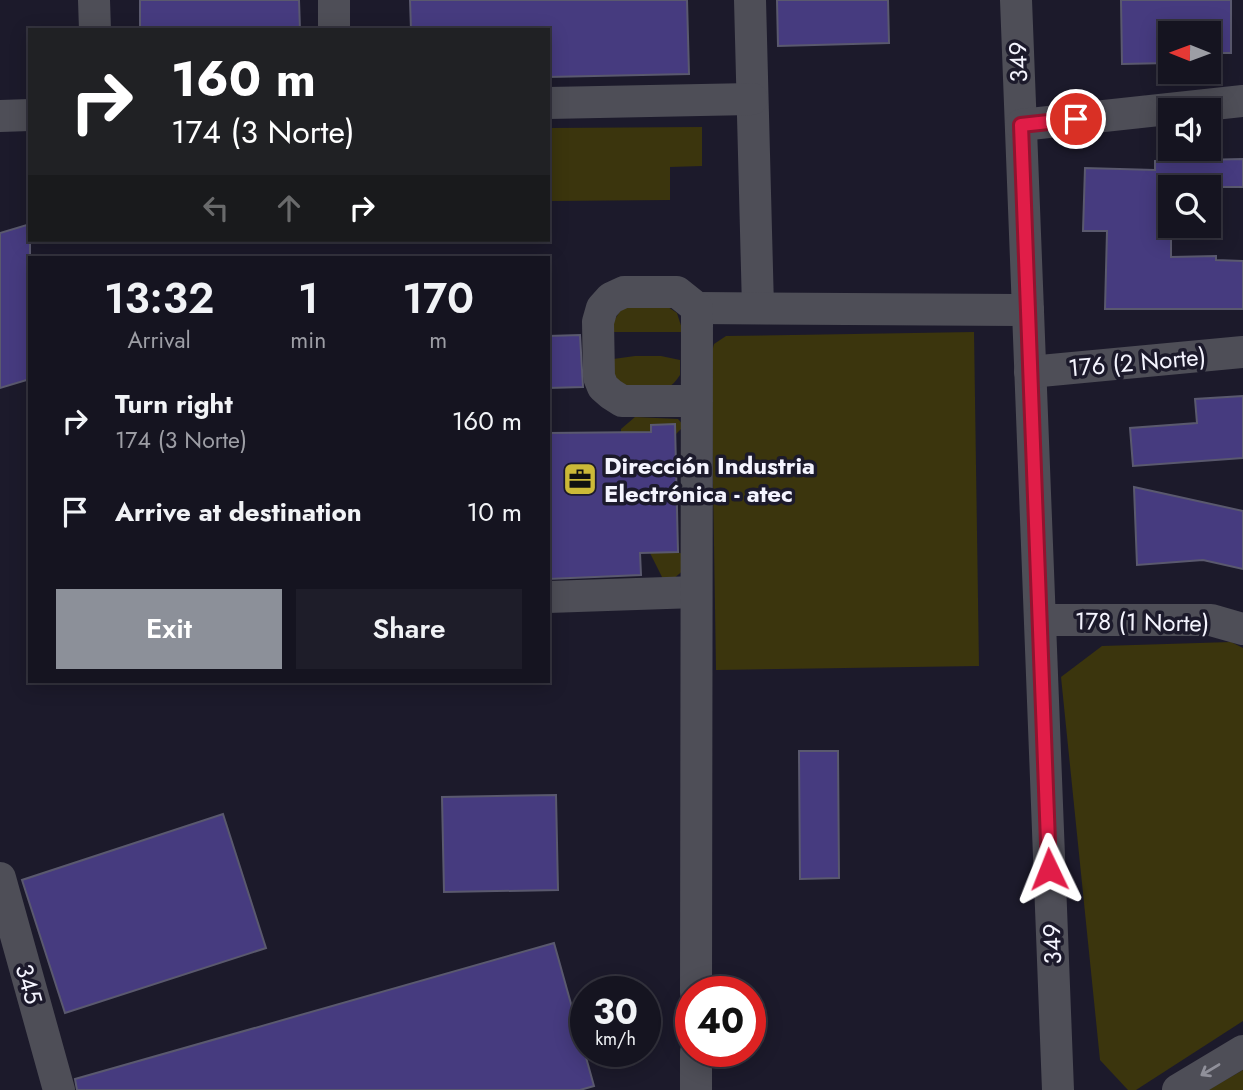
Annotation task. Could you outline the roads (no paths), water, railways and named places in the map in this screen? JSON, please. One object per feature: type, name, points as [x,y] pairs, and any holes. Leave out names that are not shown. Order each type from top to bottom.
[{"type":"street","points":[[94,0],[95,28]]},
{"type":"street","points":[[334,0],[334,28]]},
{"type":"street","points":[[750,0],[758,308]]},
{"type":"street","name":"349","points":[[1016,0],[1058,1090]]},
{"type":"street","points":[[550,103],[752,99]]},
{"type":"street","points":[[1021,125],[1243,101]]},
{"type":"street","points":[[0,116],[28,115]]},
{"type":"street","points":[[697,401],[622,401],[603,387],[599,377],[598,322],[602,308],[611,298],[624,292],[677,292],[697,308],[1028,310]]},
{"type":"street","points":[[696,976],[697,308]]},
{"type":"street","name":"176 (2 Norte)","points":[[1030,372],[1243,352]]},
{"type":"street","points":[[550,597],[696,593]]},
{"type":"street","name":"178 (1 Norte)","points":[[1040,620],[1211,620],[1243,629]]},
{"type":"street","name":"345","points":[[0,878],[7,933],[59,1090]]},
{"type":"street","points":[[1178,1090],[1243,1051]]},
{"type":"street","points":[[696,1067],[696,1090]]},
{"type":"place","name":"Dirección Industria Electrónica - atec","points":[[580,479]]}]
